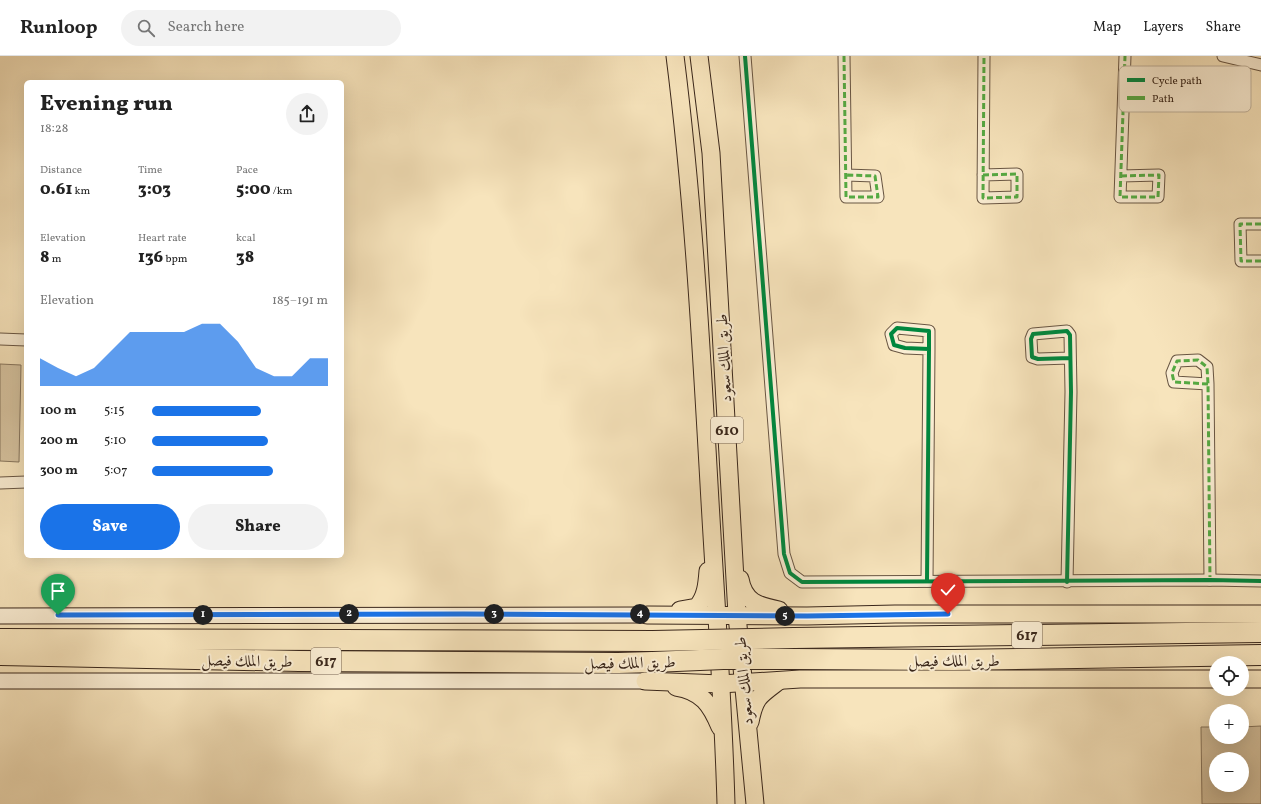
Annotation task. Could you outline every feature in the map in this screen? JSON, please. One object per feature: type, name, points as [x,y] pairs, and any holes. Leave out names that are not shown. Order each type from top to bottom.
[{"type":"highway","name":"طريق الملك فيصل","points":[[0,639],[653,641],[1261,632]]},
{"type":"highway","name":"طريق الملك فيصل","points":[[0,655],[299,661],[610,663],[723,659],[954,660],[1261,656]]},
{"type":"main road","name":"طريق الملك سعود","points":[[675,56],[687,147],[701,334],[712,539],[718,614],[726,804]]},
{"type":"main road","name":"طريق الملك سعود","points":[[698,56],[711,153],[737,615],[755,804]]},
{"type":"main road","points":[[647,614],[697,607],[701,602],[706,589],[712,539]]},
{"type":"main road","points":[[733,542],[742,589],[746,597],[764,607],[807,616]]},
{"type":"main road","points":[[645,681],[676,673],[683,668],[685,654],[683,634],[678,627],[647,614]]},
{"type":"main road","points":[[0,616],[647,614],[807,616],[895,614],[1261,614]]},
{"type":"main road","points":[[800,679],[774,674],[765,664],[763,635],[765,628],[772,623],[807,616]]},
{"type":"main road","points":[[0,681],[645,681],[743,684],[800,679],[1209,679]]},
{"type":"main road","points":[[1249,679],[1261,679]]},
{"type":"main road","points":[[645,681],[679,687],[695,693],[713,708],[724,737]]},
{"type":"main road","points":[[748,738],[753,706],[758,698],[779,681]]},
{"type":"street","points":[[745,56],[784,554],[790,573],[802,582],[1261,581]]},
{"type":"street","points":[[844,56],[846,175]]},
{"type":"street","points":[[983,175],[984,56]]},
{"type":"street","points":[[1125,56],[1125,66]]},
{"type":"street","points":[[1223,56],[1261,65]]},
{"type":"street","points":[[1121,176],[1123,112]]},
{"type":"street","points":[[1261,224],[1240,224],[1241,261],[1261,261]]},
{"type":"street","points":[[0,339],[24,340]]},
{"type":"street","points":[[927,581],[929,349]]},
{"type":"street","points":[[1067,582],[1072,392],[1070,358]]},
{"type":"street","points":[[1208,384],[1210,580]]},
{"type":"street","points":[[0,483],[24,482]]},
{"type":"shaded area","points":[[0,364],[21,365],[19,462],[0,461]]},
{"type":"shaded area","points":[[1261,726],[1261,804],[1202,804],[1201,727],[1209,727],[1209,744],[1249,744],[1249,727]]},
{"type":"marked path","points":[[844,56],[846,197],[878,197],[875,176],[846,175]]},
{"type":"marked path","points":[[983,175],[1017,174],[1017,197],[983,198],[984,56]]},
{"type":"marked path","points":[[1125,56],[1125,66]]},
{"type":"marked path","points":[[1121,176],[1159,175],[1158,197],[1120,197],[1123,112]]},
{"type":"marked path","points":[[1261,224],[1240,224],[1241,261],[1261,261]]},
{"type":"marked path","points":[[1208,384],[1174,382],[1172,373],[1177,361],[1198,360],[1207,367],[1208,384],[1210,580]]},
{"type":"cycle path","points":[[745,56],[784,554],[790,573],[802,582],[1261,581]]},
{"type":"cycle path","points":[[927,581],[929,349],[929,331],[897,328],[891,334],[894,345],[905,348],[929,349]]},
{"type":"cycle path","points":[[1067,582],[1071,392],[1070,335],[1067,331],[1033,334],[1031,339],[1032,357],[1038,359],[1070,358]]},
{"type":"route","points":[[58,615],[718,614],[807,616],[948,614]]}]
